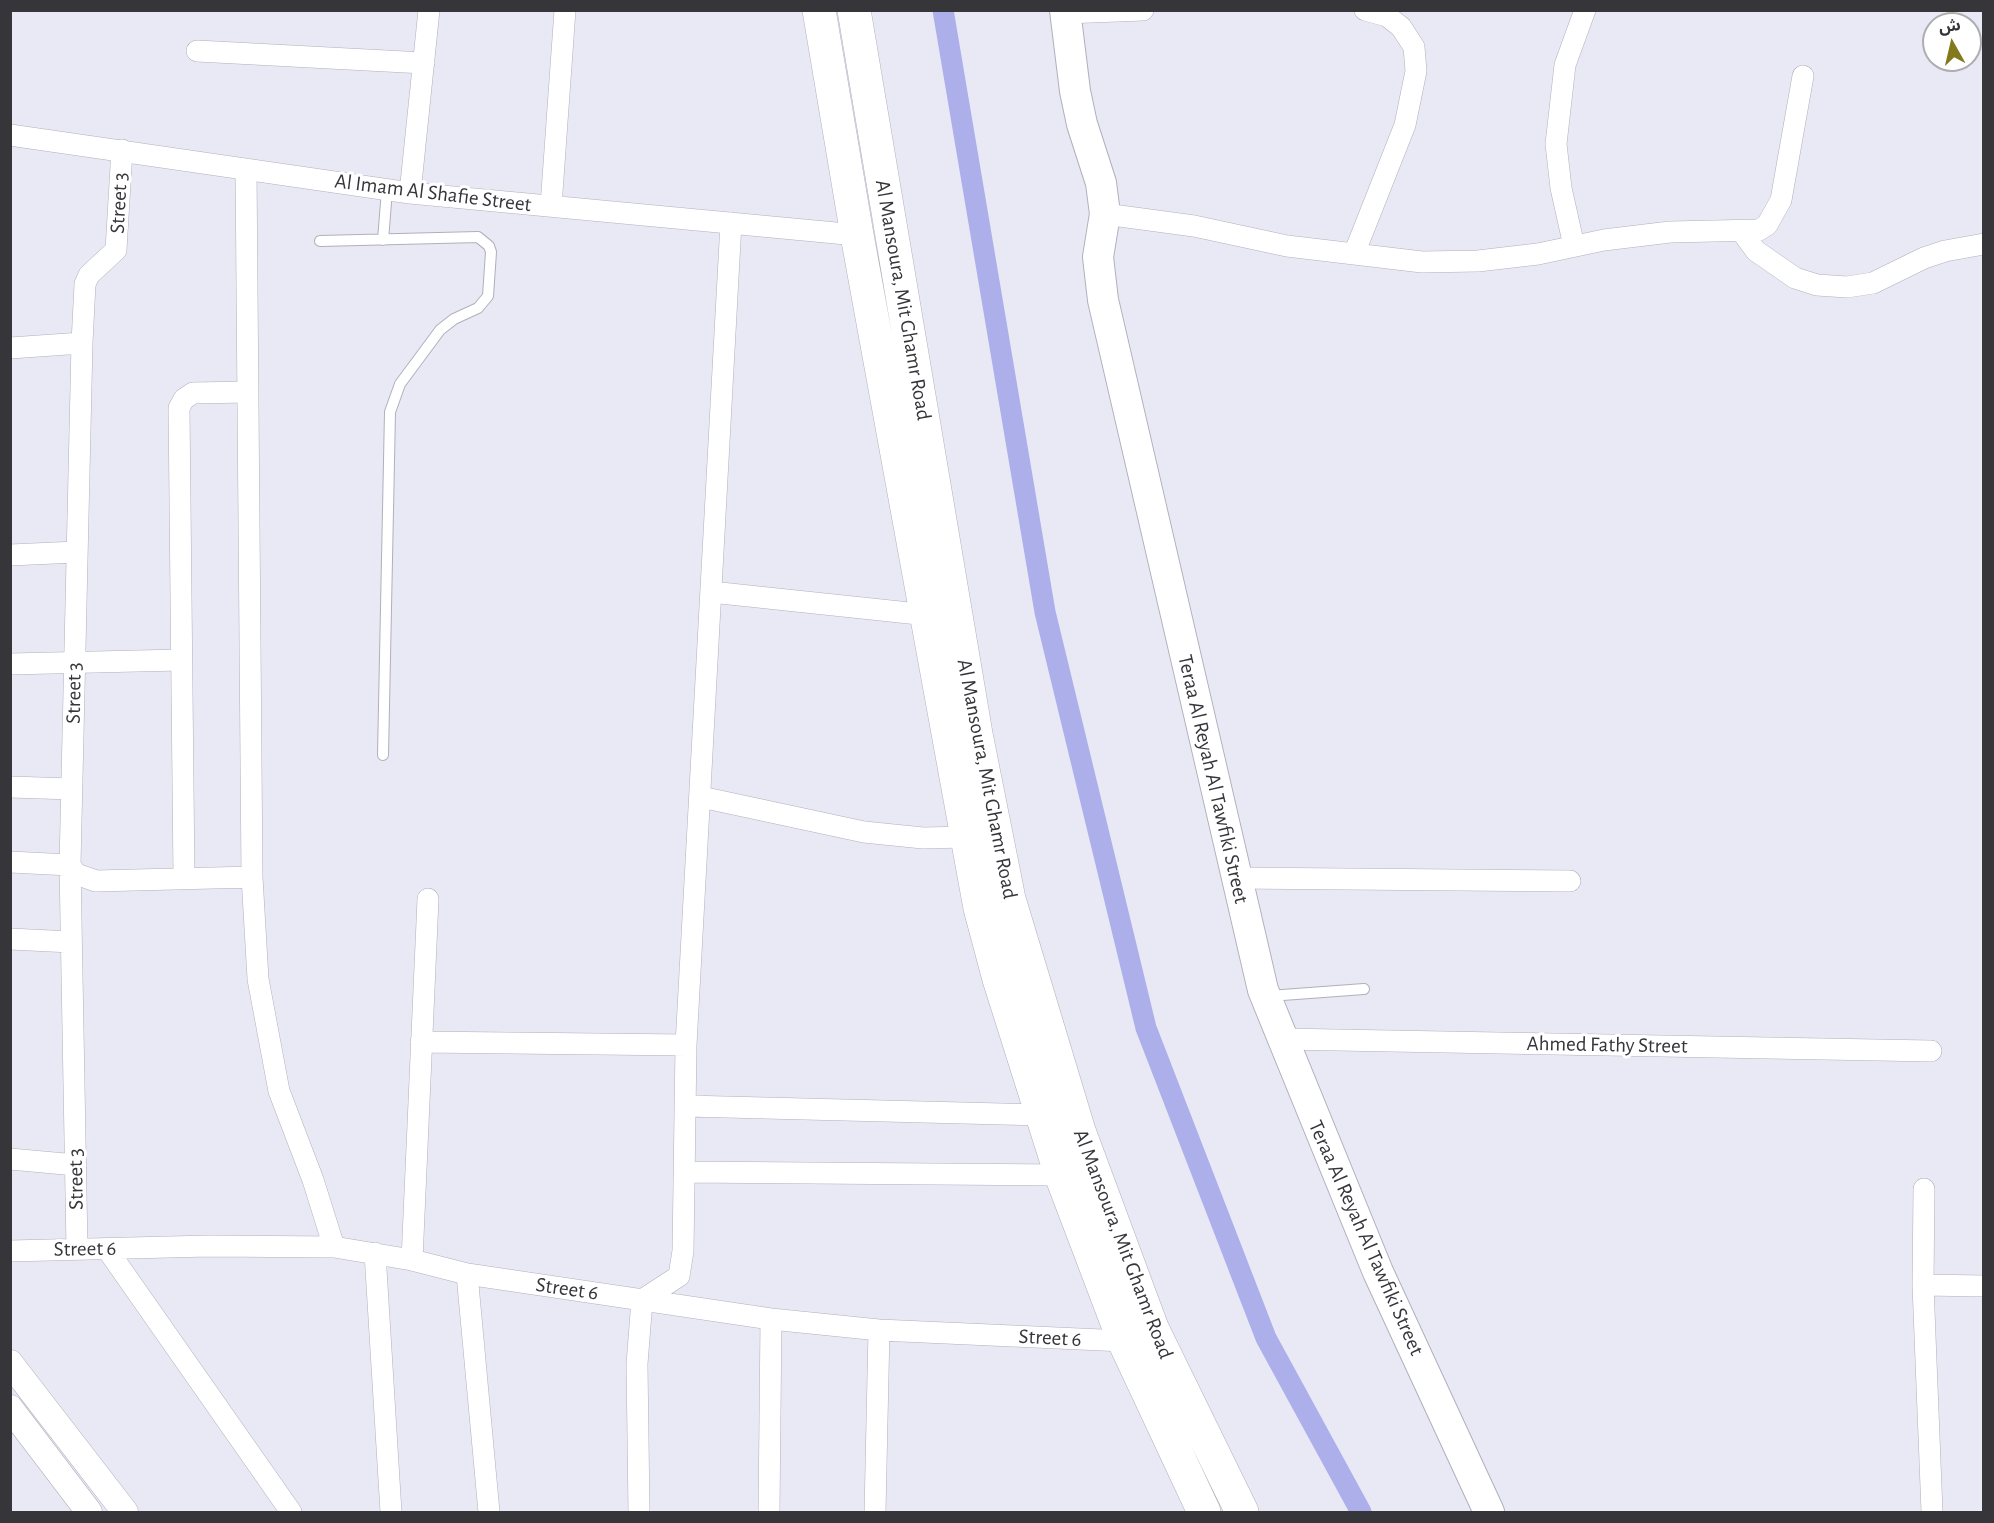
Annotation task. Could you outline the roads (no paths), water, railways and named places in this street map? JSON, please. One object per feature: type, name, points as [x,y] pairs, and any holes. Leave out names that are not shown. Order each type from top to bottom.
[{"type":"highway","name":"Al Mansoura, Mit Ghamr Road","points":[[819,10],[857,235],[928,615],[966,837],[991,949],[1060,1174],[1138,1335],[1242,1512]]},
{"type":"highway","name":"Al Mansoura, Mit Ghamr Road","points":[[854,10],[978,745],[1009,899],[1138,1335],[1204,1512]]},
{"type":"main road","name":"Teraa Al Reyah Al Tawfiki Street","points":[[1065,12],[1075,91],[1082,124],[1101,183],[1106,214],[1098,257],[1102,300],[1235,878],[1266,996],[1312,1117],[1378,1272],[1489,1512]]},
{"type":"street","points":[[410,193],[429,10]]},
{"type":"street","points":[[551,206],[565,10]]},
{"type":"street","points":[[1065,12],[1143,10]]},
{"type":"street","points":[[1354,254],[1405,124],[1416,71],[1414,47],[1401,27],[1387,16],[1365,10]]},
{"type":"street","points":[[1574,246],[1561,188],[1556,144],[1566,65],[1584,10]]},
{"type":"street","points":[[197,51],[424,63]]},
{"type":"street","points":[[1106,214],[1194,226],[1287,246],[1422,262],[1478,261],[1538,254],[1574,246],[1670,232],[1759,230],[1767,225],[1781,200],[1803,76]]},
{"type":"street","name":"Al Imam Al Shafie Street","points":[[10,135],[410,193],[857,235]]},
{"type":"street","name":"Street 3","points":[[77,1249],[70,865],[82,343],[85,284],[89,275],[116,250],[122,150]]},
{"type":"street","points":[[246,169],[252,877],[258,979],[279,1091],[313,1180],[334,1247]]},
{"type":"street","points":[[639,1512],[637,1364],[642,1300],[679,1276],[683,1251],[686,1045],[731,223]]},
{"type":"street","points":[[1742,232],[1756,251],[1795,278],[1817,285],[1847,287],[1873,283],[1924,258],[1945,251],[1983,244]]},
{"type":"street","points":[[10,348],[82,343]]},
{"type":"street","points":[[184,878],[179,408],[184,399],[194,393],[247,392]]},
{"type":"street","points":[[10,555],[77,552]]},
{"type":"street","points":[[711,592],[928,615]]},
{"type":"street","points":[[12,660],[75,662],[180,660]]},
{"type":"street","points":[[11,786],[72,789]]},
{"type":"street","points":[[701,797],[864,832],[923,838],[966,837]]},
{"type":"street","points":[[10,862],[70,865],[76,874],[96,881],[252,877]]},
{"type":"street","points":[[1235,878],[1569,881]]},
{"type":"street","points":[[412,1260],[428,899]]},
{"type":"street","points":[[10,939],[71,942]]},
{"type":"street","name":"Ahmed Fathy Street","points":[[1283,1039],[1931,1051]]},
{"type":"street","points":[[421,1042],[686,1045]]},
{"type":"street","points":[[686,1106],[1042,1115]]},
{"type":"street","points":[[10,1159],[76,1166]]},
{"type":"street","points":[[684,1172],[1060,1174]]},
{"type":"street","points":[[1924,1189],[1923,1285],[1932,1512]]},
{"type":"street","name":"Street 6","points":[[10,1251],[334,1247],[412,1260],[467,1274],[771,1319],[879,1330],[1138,1335]]},
{"type":"street","points":[[107,1249],[291,1512]]},
{"type":"street","points":[[375,1253],[391,1512]]},
{"type":"street","points":[[467,1274],[489,1512]]},
{"type":"street","points":[[1923,1285],[1983,1287]]},
{"type":"street","points":[[769,1512],[771,1319]]},
{"type":"street","points":[[875,1512],[879,1330]]},
{"type":"street","points":[[10,1363],[125,1512]]},
{"type":"street","points":[[13,1418],[89,1512]]},
{"type":"lane","points":[[383,240],[387,189]]},
{"type":"lane","points":[[320,241],[478,237],[489,246],[492,259],[490,289],[484,303],[471,312],[454,319],[440,330],[400,384],[390,412],[383,755]]},
{"type":"lane","points":[[1266,996],[1364,989]]},
{"type":"waterway","points":[[943,10],[1045,612],[1146,1028],[1266,1338],[1361,1512]]}]
